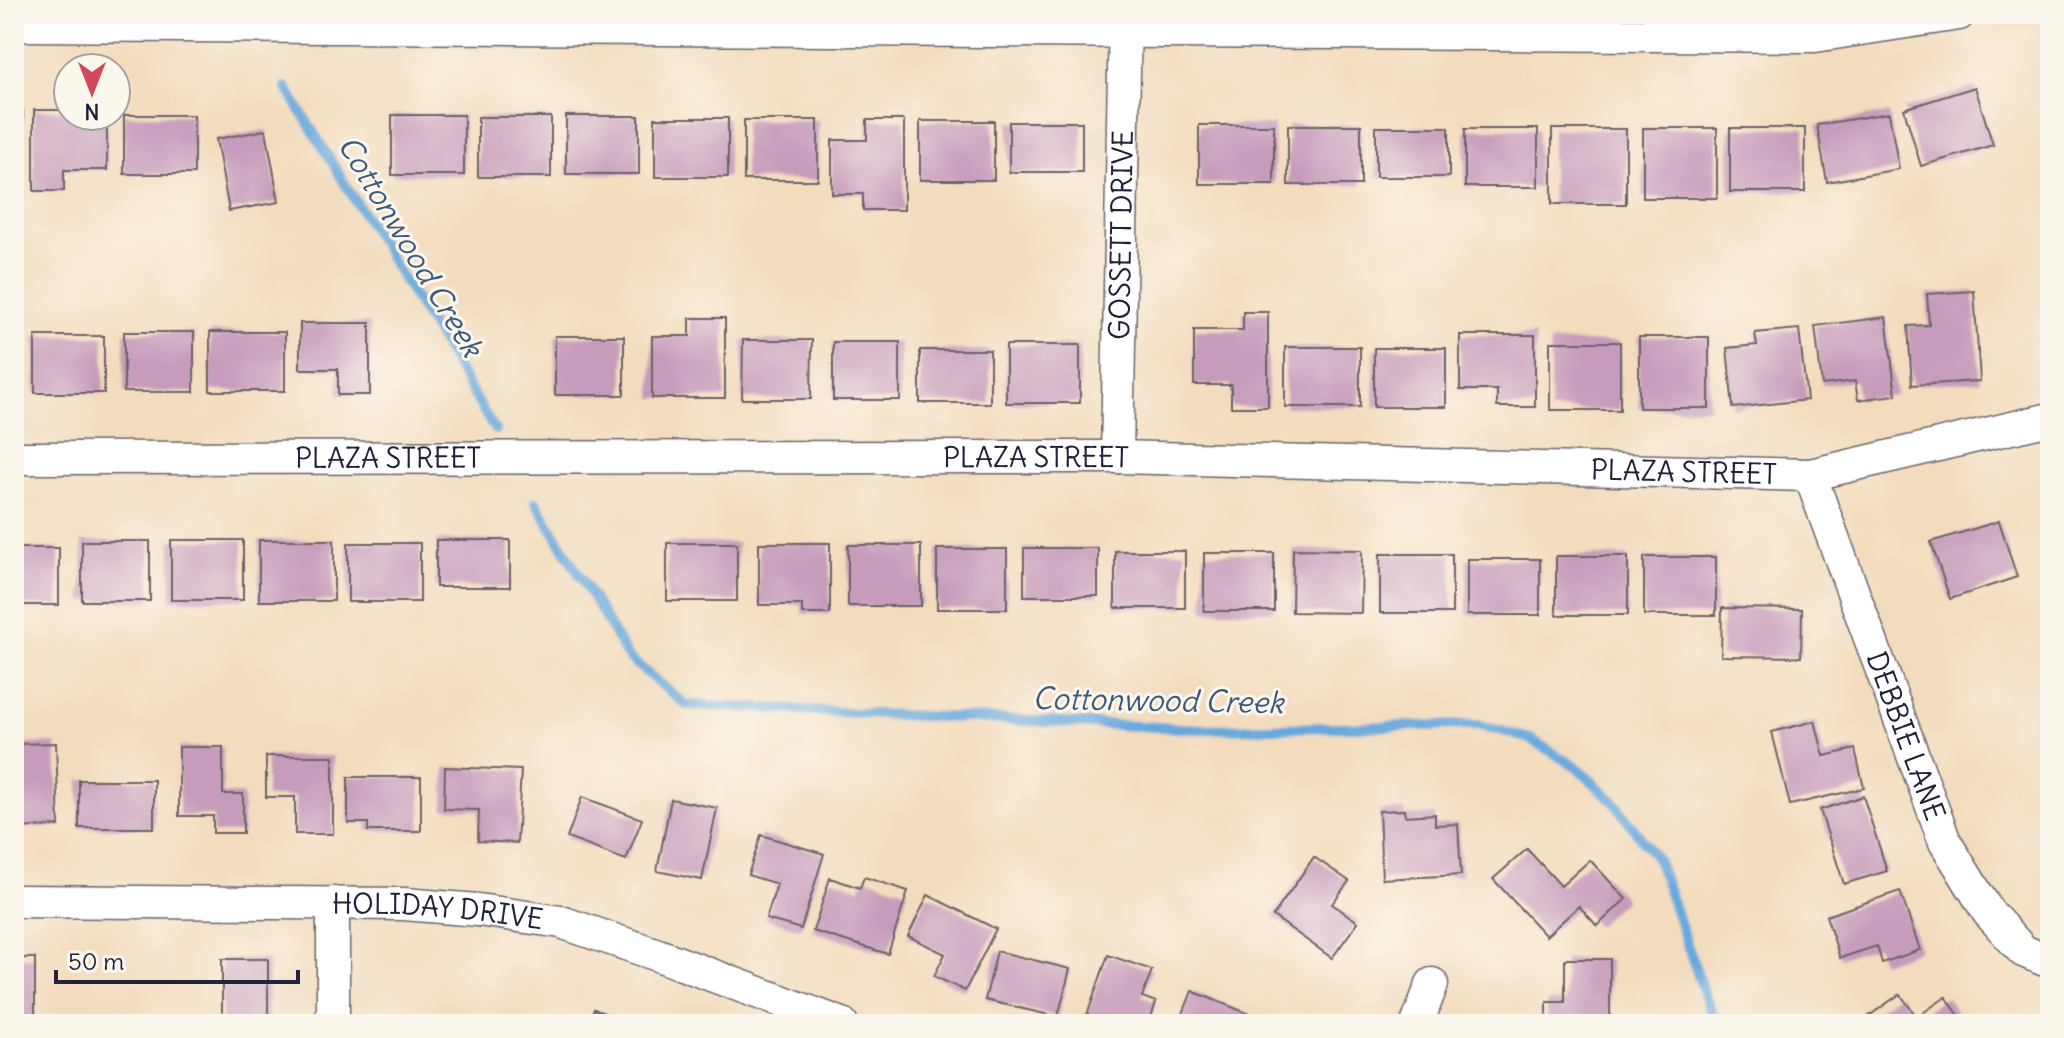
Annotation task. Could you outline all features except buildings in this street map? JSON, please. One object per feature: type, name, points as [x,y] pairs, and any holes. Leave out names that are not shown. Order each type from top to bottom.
[{"type":"street","points":[[14,25],[327,27],[1125,23],[1815,36],[1959,14]]},
{"type":"street","name":"GOSSETT DRIVE","points":[[1117,457],[1125,23]]},
{"type":"street","name":"PLAZA STREET","points":[[14,458],[1117,457],[1810,475],[2050,419]]},
{"type":"street","name":"DEBBIE LANE","points":[[1810,475],[1945,842],[1988,912],[2023,951],[2050,962]]},
{"type":"street","name":"HOLIDAY DRIVE","points":[[14,901],[404,904],[478,910],[561,922],[842,1024]]},
{"type":"street","points":[[333,903],[333,1024]]},
{"type":"street","points":[[1417,1024],[1432,984]]},
{"type":"waterway","name":"Cottonwood Creek","points":[[286,87],[495,430]]},
{"type":"waterway","name":"Cottonwood Creek","points":[[536,502],[628,657],[686,705],[1201,729],[1480,725],[1531,739],[1579,769],[1614,802],[1658,861],[1718,1024]]}]
